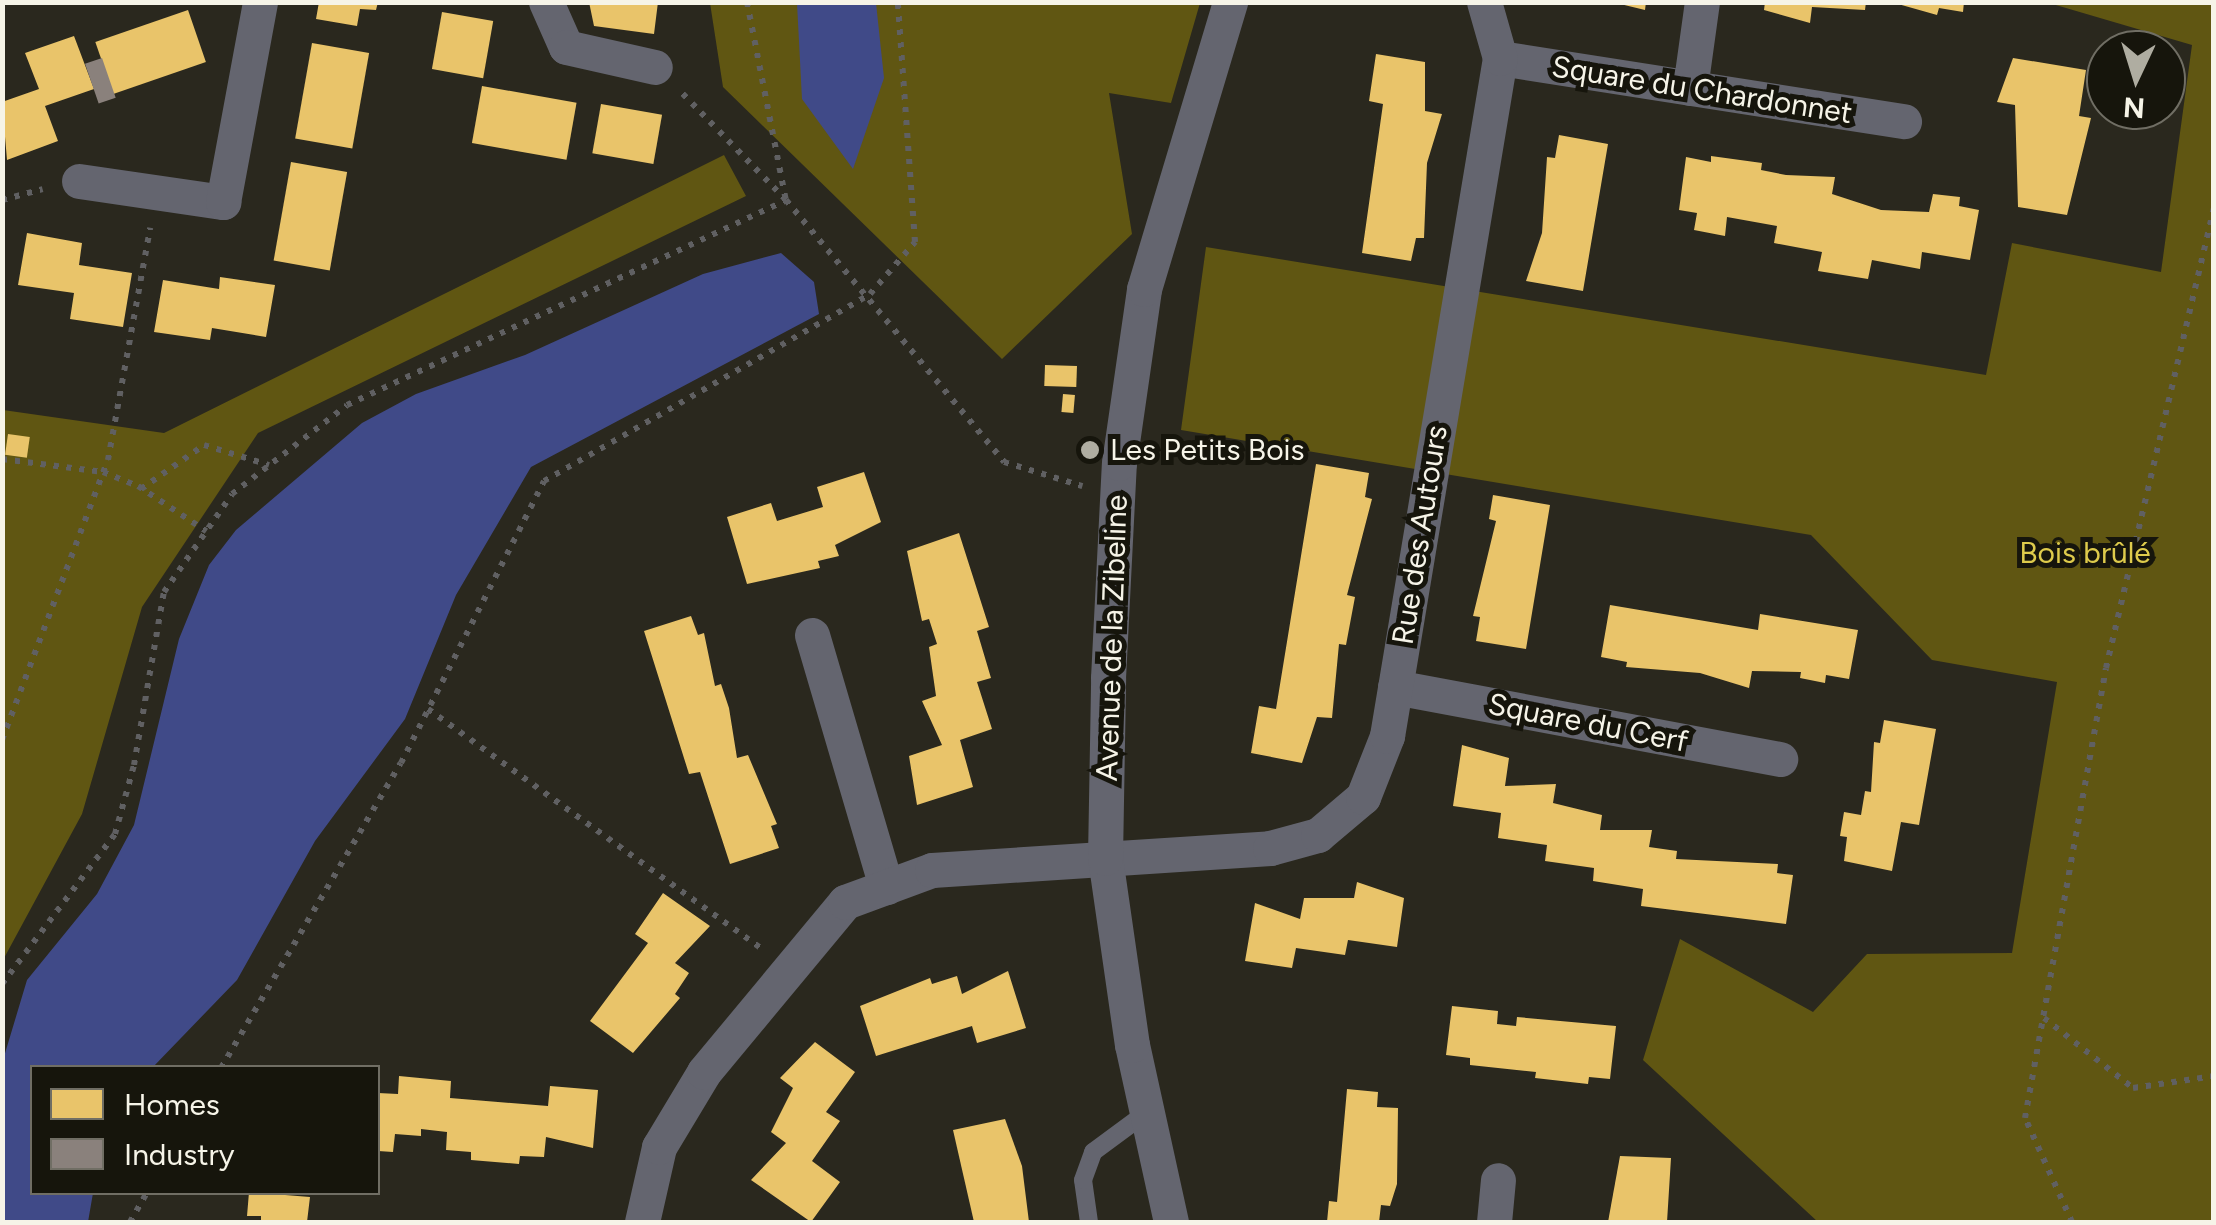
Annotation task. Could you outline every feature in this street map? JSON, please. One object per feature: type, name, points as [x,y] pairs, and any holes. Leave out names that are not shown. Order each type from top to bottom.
[{"type":"street","points":[[78,181],[223,202],[260,2]]},
{"type":"street","points":[[546,2],[566,47],[655,66]]},
{"type":"street","name":"Avenue de la Zibeline","points":[[1171,1222],[1147,1112],[1105,858],[1118,498],[1144,288],[1230,2]]},
{"type":"street","name":"Rue des Autours","points":[[642,1222],[659,1147],[704,1072],[845,902],[932,870],[1270,848],[1318,835],[1363,797],[1387,736],[1500,58],[1484,2]]},
{"type":"street","points":[[1690,88],[1702,2]]},
{"type":"street","name":"Square du Chardonnet","points":[[1500,58],[1904,121]]},
{"type":"street","points":[[812,636],[886,887]]},
{"type":"street","name":"Square du Cerf","points":[[1395,687],[1780,759]]},
{"type":"street","points":[[1494,1222],[1498,1180]]},
{"type":"lane","points":[[1089,1222],[1082,1180],[1093,1152],[1147,1112]]},
{"type":"path","points":[[747,2],[786,200]]},
{"type":"path","points":[[223,1065],[428,709],[544,481],[870,294],[915,242],[898,2]]},
{"type":"path","points":[[655,66],[786,200],[870,294],[1004,462],[1118,498]]},
{"type":"path","points":[[2,740],[103,472],[156,192]]},
{"type":"path","points":[[2,984],[115,834],[134,766],[164,592],[232,494],[347,406],[786,200]]},
{"type":"path","points":[[2072,1222],[2026,1118],[2106,668],[2214,209]]},
{"type":"path","points":[[141,489],[204,444],[270,465]]},
{"type":"path","points":[[2,459],[103,472],[141,489],[206,532]]},
{"type":"path","points":[[428,709],[789,969]]},
{"type":"path","points":[[2044,1018],[2134,1088],[2214,1076]]},
{"type":"path","points":[[130,1222],[146,1195]]},
{"type":"green space","points":[[710,3],[1200,3],[1171,103],[1109,93],[1132,234],[1002,359],[723,87]]},
{"type":"green space","name":"Bois brûlé","points":[[2049,3],[2213,3],[2213,1222],[1818,1222],[1643,1060],[1680,939],[1813,1012],[1867,954],[2012,953],[2057,682],[1932,660],[1811,535],[1181,430],[1206,247],[1986,375],[2012,243],[2161,272],[2180,130],[2186,130],[2192,45],[2186,43],[2186,30],[2141,30]]},
{"type":"green space","points":[[724,155],[746,196],[258,433],[142,607],[82,814],[3,960],[3,410],[164,433]]},
{"type":"water","points":[[797,3],[876,3],[884,78],[853,169],[802,99]]},
{"type":"water","points":[[781,253],[814,282],[819,314],[531,467],[456,595],[405,719],[315,841],[237,980],[155,1065],[30,1065],[30,1195],[93,1195],[88,1222],[3,1222],[3,1060],[27,980],[97,894],[134,825],[179,639],[209,565],[236,530],[362,423],[416,394],[525,355],[703,274]]},
{"type":"building: Homes","points":[[319,2],[378,2],[376,10],[360,9],[357,26],[316,19]]},
{"type":"building: Homes","points":[[589,2],[658,2],[654,34],[594,26]]},
{"type":"building: Homes","points":[[1612,2],[1646,2],[1645,10]]},
{"type":"building: Homes","points":[[1765,2],[1866,2],[1865,10],[1812,7],[1810,23],[1764,10]]},
{"type":"building: Homes","points":[[1891,2],[1964,2],[1963,12],[1939,8],[1937,15]]},
{"type":"building: Homes","points":[[188,10],[206,62],[113,94],[95,42]]},
{"type":"building: Homes","points":[[442,12],[493,21],[483,78],[432,69]]},
{"type":"building: Homes","points":[[74,36],[94,89],[45,106],[58,141],[7,160],[2,102],[39,89],[25,53]]},
{"type":"building: Homes","points":[[312,43],[369,53],[352,149],[295,139]]},
{"type":"building: Homes","points":[[1376,54],[1425,62],[1425,111],[1442,114],[1427,163],[1424,238],[1416,238],[1411,261],[1362,253],[1383,104],[1369,101]]},
{"type":"building: Homes","points":[[2013,58],[2086,70],[2079,116],[2086,117],[2088,130],[2067,215],[2018,207],[2015,105],[1997,102]]},
{"type":"building: Homes","points":[[482,86],[577,103],[566,160],[472,143]]},
{"type":"building: Homes","points":[[601,104],[662,115],[653,164],[592,153]]},
{"type":"building: Homes","points":[[1559,135],[1608,144],[1583,291],[1526,281],[1542,233],[1547,157],[1555,158]]},
{"type":"building: Homes","points":[[1711,156],[1762,163],[1761,170],[1786,175],[1835,177],[1832,194],[1881,210],[1929,212],[1933,194],[1960,197],[1959,206],[1979,210],[1970,260],[1922,252],[1920,269],[1872,260],[1868,279],[1818,271],[1822,252],[1774,243],[1777,226],[1727,217],[1725,236],[1694,230],[1697,213],[1679,210],[1686,157],[1711,162]]},
{"type":"building: Homes","points":[[291,162],[347,172],[330,270],[274,260]]},
{"type":"building: Homes","points":[[27,233],[82,243],[79,265],[132,273],[123,327],[70,319],[74,293],[18,285]]},
{"type":"building: Homes","points":[[220,277],[275,285],[266,337],[212,328],[210,340],[154,332],[163,280],[219,289]]},
{"type":"building: Homes","points":[[1045,365],[1077,366],[1076,387],[1044,386]]},
{"type":"building: Homes","points":[[1063,394],[1075,395],[1073,413],[1061,412]]},
{"type":"building: Homes","points":[[8,434],[30,437],[27,458],[5,455]]},
{"type":"building: Homes","points":[[1316,464],[1369,473],[1365,497],[1372,499],[1347,595],[1355,597],[1346,645],[1339,644],[1332,718],[1317,717],[1302,763],[1251,753],[1259,706],[1276,709]]},
{"type":"building: Homes","points":[[864,472],[881,522],[835,545],[839,556],[818,561],[820,568],[747,584],[727,517],[771,503],[777,521],[823,507],[817,487]]},
{"type":"building: Homes","points":[[1493,495],[1550,505],[1526,649],[1476,641],[1480,617],[1473,616],[1496,521],[1489,519]]},
{"type":"building: Homes","points":[[959,533],[989,627],[977,631],[991,678],[977,682],[992,729],[960,740],[973,787],[917,805],[909,756],[942,745],[922,701],[936,696],[929,647],[937,644],[929,619],[922,621],[907,551]]},
{"type":"building: Homes","points":[[1610,605],[1758,630],[1760,614],[1858,630],[1849,679],[1826,675],[1825,683],[1800,678],[1801,672],[1752,671],[1749,688],[1700,673],[1626,667],[1627,662],[1601,657]]},
{"type":"building: Homes","points":[[691,616],[698,635],[704,633],[715,686],[721,684],[729,708],[737,758],[748,755],[777,824],[771,826],[779,848],[730,864],[700,772],[689,774],[644,631]]},
{"type":"building: Homes","points":[[1884,720],[1936,729],[1919,825],[1901,822],[1892,871],[1844,861],[1847,837],[1840,836],[1844,812],[1861,815],[1865,791],[1871,792],[1874,742],[1880,743]]},
{"type":"building: Homes","points":[[1462,745],[1509,758],[1505,786],[1556,784],[1553,803],[1602,815],[1600,830],[1652,830],[1649,847],[1677,851],[1676,859],[1778,864],[1777,873],[1793,875],[1786,924],[1641,906],[1643,889],[1593,881],[1594,868],[1545,861],[1547,845],[1498,838],[1501,813],[1453,806]]},
{"type":"building: Homes","points":[[1357,882],[1404,898],[1397,947],[1348,940],[1345,955],[1296,948],[1292,968],[1245,961],[1255,903],[1300,919],[1304,898],[1354,898]]},
{"type":"building: Homes","points":[[663,893],[710,926],[675,963],[689,973],[675,994],[680,998],[633,1053],[590,1021],[648,943],[635,934]]},
{"type":"building: Homes","points":[[1008,971],[1026,1028],[977,1043],[972,1026],[876,1056],[860,1006],[930,978],[932,984],[957,976],[962,994]]},
{"type":"building: Homes","points":[[1452,1006],[1498,1011],[1497,1024],[1516,1026],[1517,1017],[1616,1026],[1610,1079],[1589,1077],[1588,1084],[1535,1078],[1536,1072],[1470,1065],[1470,1058],[1446,1055]]},
{"type":"building: Homes","points":[[815,1042],[855,1072],[826,1112],[840,1121],[812,1161],[840,1182],[811,1222],[751,1180],[786,1143],[771,1132],[793,1088],[780,1078]]},
{"type":"building: Homes","points":[[399,1076],[451,1081],[450,1098],[548,1106],[550,1086],[598,1090],[593,1148],[546,1137],[544,1157],[520,1156],[519,1164],[471,1160],[471,1152],[446,1150],[447,1132],[421,1129],[421,1136],[395,1134],[393,1152],[380,1151],[380,1093],[398,1094]]},
{"type":"building: Homes","points":[[1347,1089],[1378,1092],[1377,1107],[1398,1108],[1397,1184],[1390,1206],[1381,1205],[1379,1222],[1327,1222],[1329,1201],[1337,1202]]},
{"type":"building: Homes","points":[[1005,1119],[1022,1166],[1029,1222],[974,1222],[953,1130]]},
{"type":"building: Homes","points":[[1620,1156],[1671,1158],[1667,1222],[1608,1222]]},
{"type":"building: Homes","points":[[249,1195],[310,1197],[307,1222],[261,1222],[261,1216],[247,1216]]},
{"type":"building: Industry","points":[[102,58],[116,98],[99,104],[85,64]]},
{"type":"place","name":"Les Petits Bois","points":[[1090,450]]}]
